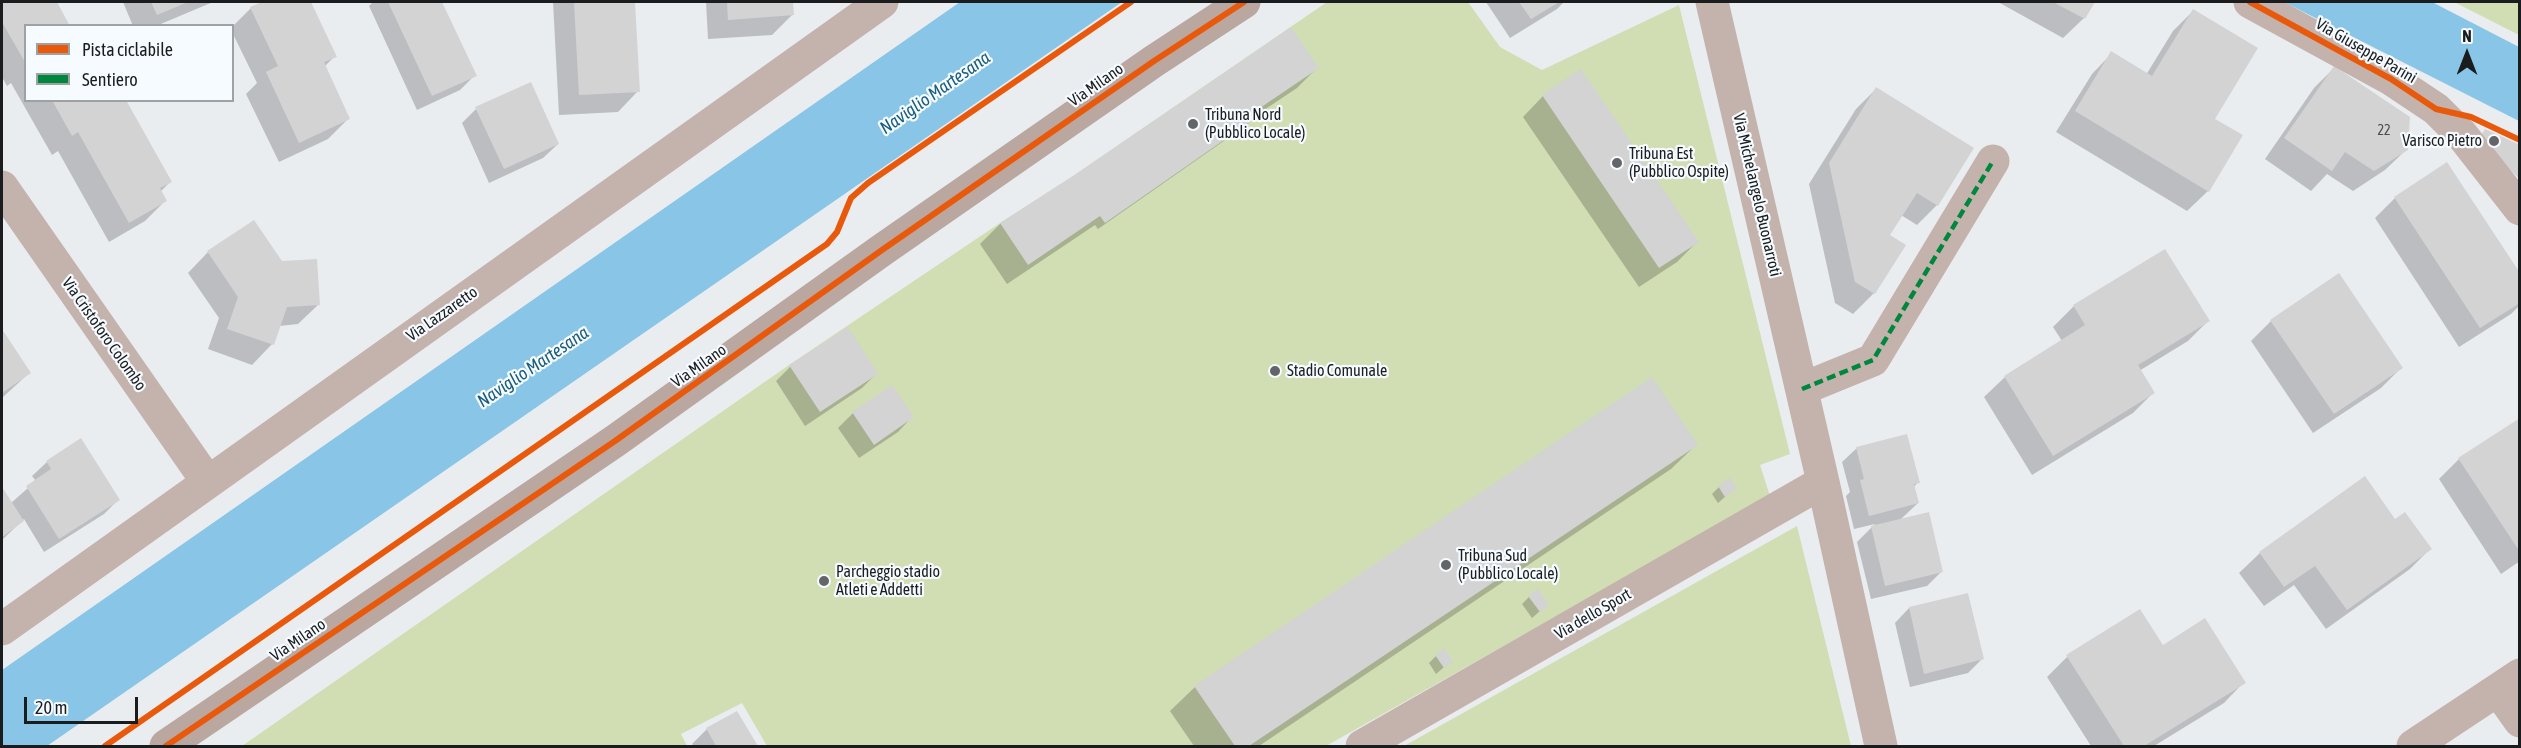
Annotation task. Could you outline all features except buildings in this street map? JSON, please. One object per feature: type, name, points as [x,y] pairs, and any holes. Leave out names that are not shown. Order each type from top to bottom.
[{"type":"street","name":"Via Lazzaretto","points":[[2,629],[882,2]]},
{"type":"street","name":"Via Milano","points":[[166,747],[615,441],[882,250],[1244,2]]},
{"type":"street","name":"Via Michelangelo Buonarroti","points":[[1713,2],[1881,747]]},
{"type":"street","name":"Via Giuseppe Parini","points":[[2250,2],[2391,79],[2436,109],[2462,135],[2520,209]]},
{"type":"street","points":[[1802,389],[1872,360],[1993,161]]},
{"type":"street","name":"Via Cristoforo Colombo","points":[[2,187],[207,481]]},
{"type":"street","name":"Via dello Sport","points":[[1362,747],[1823,482]]},
{"type":"street","points":[[2413,747],[2509,682],[2520,721]]},
{"type":"green space","name":"Stadio Comunale","points":[[1327,2],[1468,2],[1500,47],[1542,70],[1679,5],[1790,454],[1760,465],[1770,496],[1326,746],[767,746],[742,703],[681,734],[687,746],[242,746],[789,365],[1073,176]]},
{"type":"green space","points":[[2454,2],[2519,2],[2519,35]]},
{"type":"green space","points":[[1797,526],[1851,746],[1404,746]]},
{"type":"water","name":"Naviglio Martesana","points":[[960,2],[1122,2],[47,746],[2,746],[2,670]]},
{"type":"water","points":[[2284,2],[2432,2],[2519,47],[2519,121]]},
{"type":"marked path","points":[[1802,389],[1873,360],[1993,161]]},
{"type":"cycle path","points":[[105,746],[827,244],[837,232],[851,198],[868,183],[1131,2]]},
{"type":"cycle path","points":[[166,746],[615,441],[882,250],[1154,61],[1244,2]]},
{"type":"cycle path","points":[[2250,2],[2391,79],[2436,109],[2471,117],[2520,140]]},
{"type":"place","name":"Tribuna Nord (Pubblico Locale)","points":[[1193,124]]},
{"type":"place","name":"Varisco Pietro","points":[[2494,141]]},
{"type":"place","name":"Tribuna Est (Pubblico Ospite)","points":[[1617,163]]},
{"type":"place","name":"Stadio Comunale","points":[[1275,371]]},
{"type":"place","name":"Tribuna Sud (Pubblico Locale)","points":[[1446,565]]},
{"type":"place","name":"Parcheggio stadio Atleti e Addetti","points":[[824,581]]}]
